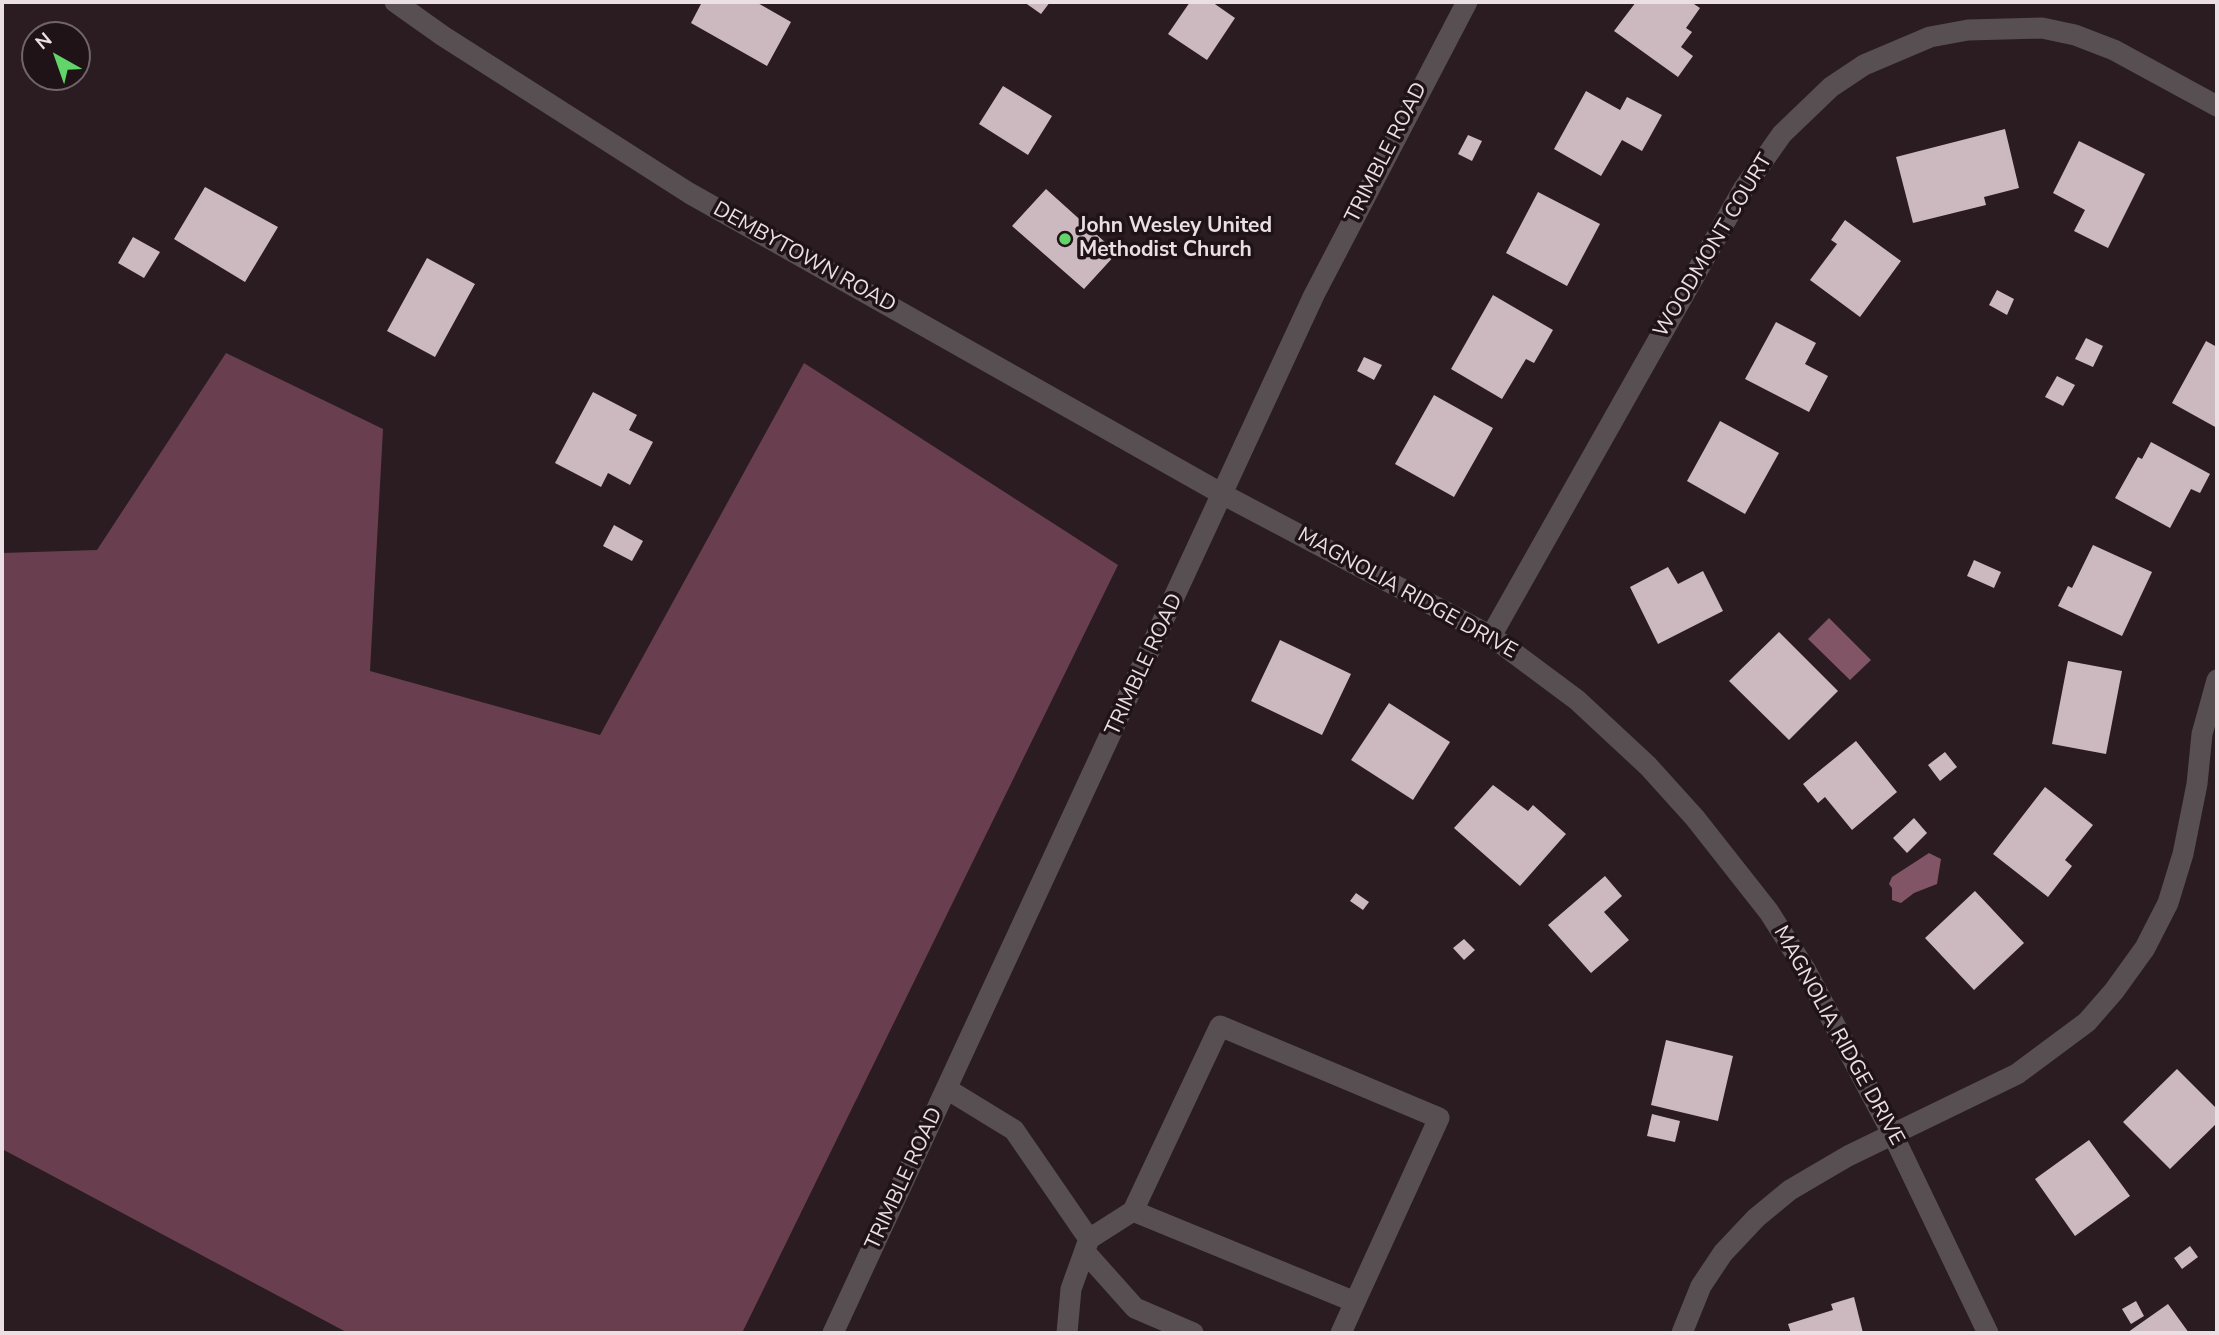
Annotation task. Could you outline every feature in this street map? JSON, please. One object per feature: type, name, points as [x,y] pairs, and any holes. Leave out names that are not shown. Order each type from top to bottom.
[{"type":"street","name":"DEMBYTOWN ROAD","points":[[395,2],[426,25],[689,193],[1224,495]]},
{"type":"street","name":"TRIMBLE ROAD","points":[[833,1333],[1224,495],[1314,295],[1467,2]]},
{"type":"street","name":"WOODMONT COURT","points":[[1491,636],[1744,188],[1782,134],[1831,87],[1864,65],[1930,37],[1968,30],[2042,28],[2075,34],[2114,50],[2217,106]]},
{"type":"street","name":"MAGNOLIA RIDGE DRIVE","points":[[1224,495],[1491,636],[1556,683],[1616,735],[1695,818],[1736,866],[1805,969],[1893,1135],[1988,1333]]},
{"type":"street","points":[[1682,1333],[1701,1286],[1723,1254],[1756,1217],[1790,1189],[2017,1074],[2087,1021],[2145,948],[2168,904],[2183,854],[2197,784],[2202,734],[2217,680]]},
{"type":"street","points":[[1067,1333],[1071,1289],[1087,1245],[1133,1211],[1220,1026],[1439,1118],[1341,1333]]},
{"type":"street","points":[[947,1089],[1014,1130],[1087,1245],[1135,1308],[1193,1333]]},
{"type":"street","points":[[1133,1211],[1355,1302]]},
{"type":"shaded area","points":[[226,353],[383,429],[370,671],[600,735],[804,363],[1118,565],[742,1333],[348,1333],[2,1149],[2,553],[97,550]]},
{"type":"shaded area","points":[[1829,618],[1871,660],[1850,680],[1808,639]]},
{"type":"shaded area","points":[[1929,853],[1941,859],[1937,884],[1914,893],[1901,903],[1892,900],[1892,888],[1889,884],[1892,877]]},
{"type":"building","points":[[702,2],[756,2],[791,22],[767,66],[691,23]]},
{"type":"building","points":[[1024,2],[1050,2],[1041,14]]},
{"type":"building","points":[[1190,2],[1212,2],[1235,18],[1207,60],[1168,34]]},
{"type":"building","points":[[1636,2],[1691,2],[1700,8],[1686,28],[1692,32],[1681,47],[1693,56],[1678,77],[1614,31]]},
{"type":"building","points":[[1003,86],[1052,116],[1028,155],[979,124]]},
{"type":"building","points":[[1586,91],[1620,110],[1627,97],[1662,115],[1642,151],[1622,140],[1601,176],[1554,149]]},
{"type":"building","points":[[2005,129],[2019,188],[1984,197],[1986,205],[1913,223],[1896,157]]},
{"type":"building","points":[[1468,135],[1482,141],[1472,161],[1458,154]]},
{"type":"building","points":[[2079,141],[2145,174],[2108,248],[2074,231],[2085,210],[2053,193]]},
{"type":"building","points":[[205,187],[278,227],[245,282],[174,239]]},
{"type":"building","name":"John Wesley United Methodist Church","points":[[1046,189],[1117,253],[1084,289],[1012,226]]},
{"type":"building","points":[[1538,192],[1600,224],[1567,286],[1506,253]]},
{"type":"building","points":[[1845,220],[1901,261],[1860,317],[1810,280],[1837,244],[1831,240]]},
{"type":"building","points":[[133,237],[160,252],[144,278],[118,263]]},
{"type":"building","points":[[427,258],[475,284],[435,357],[387,331]]},
{"type":"building","points":[[1997,290],[2014,299],[2007,315],[1989,305]]},
{"type":"building","points":[[1493,295],[1553,330],[1534,363],[1526,359],[1502,399],[1451,369]]},
{"type":"building","points":[[1776,322],[1816,343],[1805,364],[1828,376],[1809,412],[1745,379]]},
{"type":"building","points":[[2086,338],[2103,346],[2093,367],[2075,359]]},
{"type":"building","points":[[2206,341],[2217,347],[2217,428],[2172,403]]},
{"type":"building","points":[[1364,357],[1382,365],[1374,380],[1357,371]]},
{"type":"building","points":[[2057,376],[2075,385],[2063,406],[2045,397]]},
{"type":"building","points":[[593,392],[637,415],[629,430],[653,442],[630,485],[608,473],[601,487],[555,463]]},
{"type":"building","points":[[1434,395],[1493,428],[1454,497],[1395,464]]},
{"type":"building","points":[[1720,421],[1779,453],[1745,514],[1687,481]]},
{"type":"building","points":[[2151,442],[2210,474],[2200,493],[2191,489],[2170,528],[2115,498],[2138,457],[2142,459]]},
{"type":"building","points":[[614,525],[643,541],[632,561],[603,546]]},
{"type":"building","points":[[2093,545],[2152,572],[2122,636],[2058,606],[2068,586],[2072,588]]},
{"type":"building","points":[[1974,560],[2001,572],[1994,588],[1967,576]]},
{"type":"building","points":[[1668,567],[1678,584],[1703,571],[1723,611],[1658,644],[1630,587]]},
{"type":"building","points":[[1779,632],[1838,691],[1789,740],[1729,681]]},
{"type":"building","points":[[1280,640],[1351,674],[1322,735],[1251,701]]},
{"type":"building","points":[[2068,661],[2122,671],[2106,754],[2052,744]]},
{"type":"building","points":[[1389,703],[1450,742],[1413,800],[1351,760]]},
{"type":"building","points":[[1856,741],[1897,792],[1852,830],[1825,797],[1818,803],[1803,784]]},
{"type":"building","points":[[1945,752],[1957,767],[1940,781],[1928,765]]},
{"type":"building","points":[[1493,785],[1528,811],[1533,805],[1566,834],[1520,886],[1454,828]]},
{"type":"building","points":[[2045,787],[2093,825],[2065,860],[2072,866],[2048,897],[1993,854]]},
{"type":"building","points":[[1914,818],[1927,833],[1907,853],[1893,838]]},
{"type":"building","points":[[1605,876],[1622,896],[1604,912],[1629,940],[1591,973],[1548,925]]},
{"type":"building","points":[[1975,891],[2024,943],[1974,990],[1925,938]]},
{"type":"building","points":[[1356,893],[1369,902],[1363,910],[1350,901]]},
{"type":"building","points":[[1464,939],[1475,950],[1464,960],[1453,948]]},
{"type":"building","points":[[1666,1040],[1733,1056],[1718,1121],[1651,1105]]},
{"type":"building","points":[[2177,1069],[2217,1109],[2217,1123],[2170,1169],[2123,1122]]},
{"type":"building","points":[[1652,1114],[1680,1121],[1675,1142],[1647,1136]]},
{"type":"building","points":[[2089,1140],[2130,1196],[2075,1236],[2035,1179]]},
{"type":"building","points":[[2190,1246],[2198,1257],[2182,1269],[2174,1258]]},
{"type":"building","points":[[1854,1297],[1863,1333],[1791,1333],[1788,1324],[1833,1310],[1831,1304]]},
{"type":"building","points":[[2136,1301],[2144,1316],[2131,1324],[2122,1309]]},
{"type":"building","points":[[2168,1304],[2189,1333],[2127,1333],[2131,1330]]},
{"type":"place","name":"John Wesley United Methodist Church","points":[[1065,239]]}]
